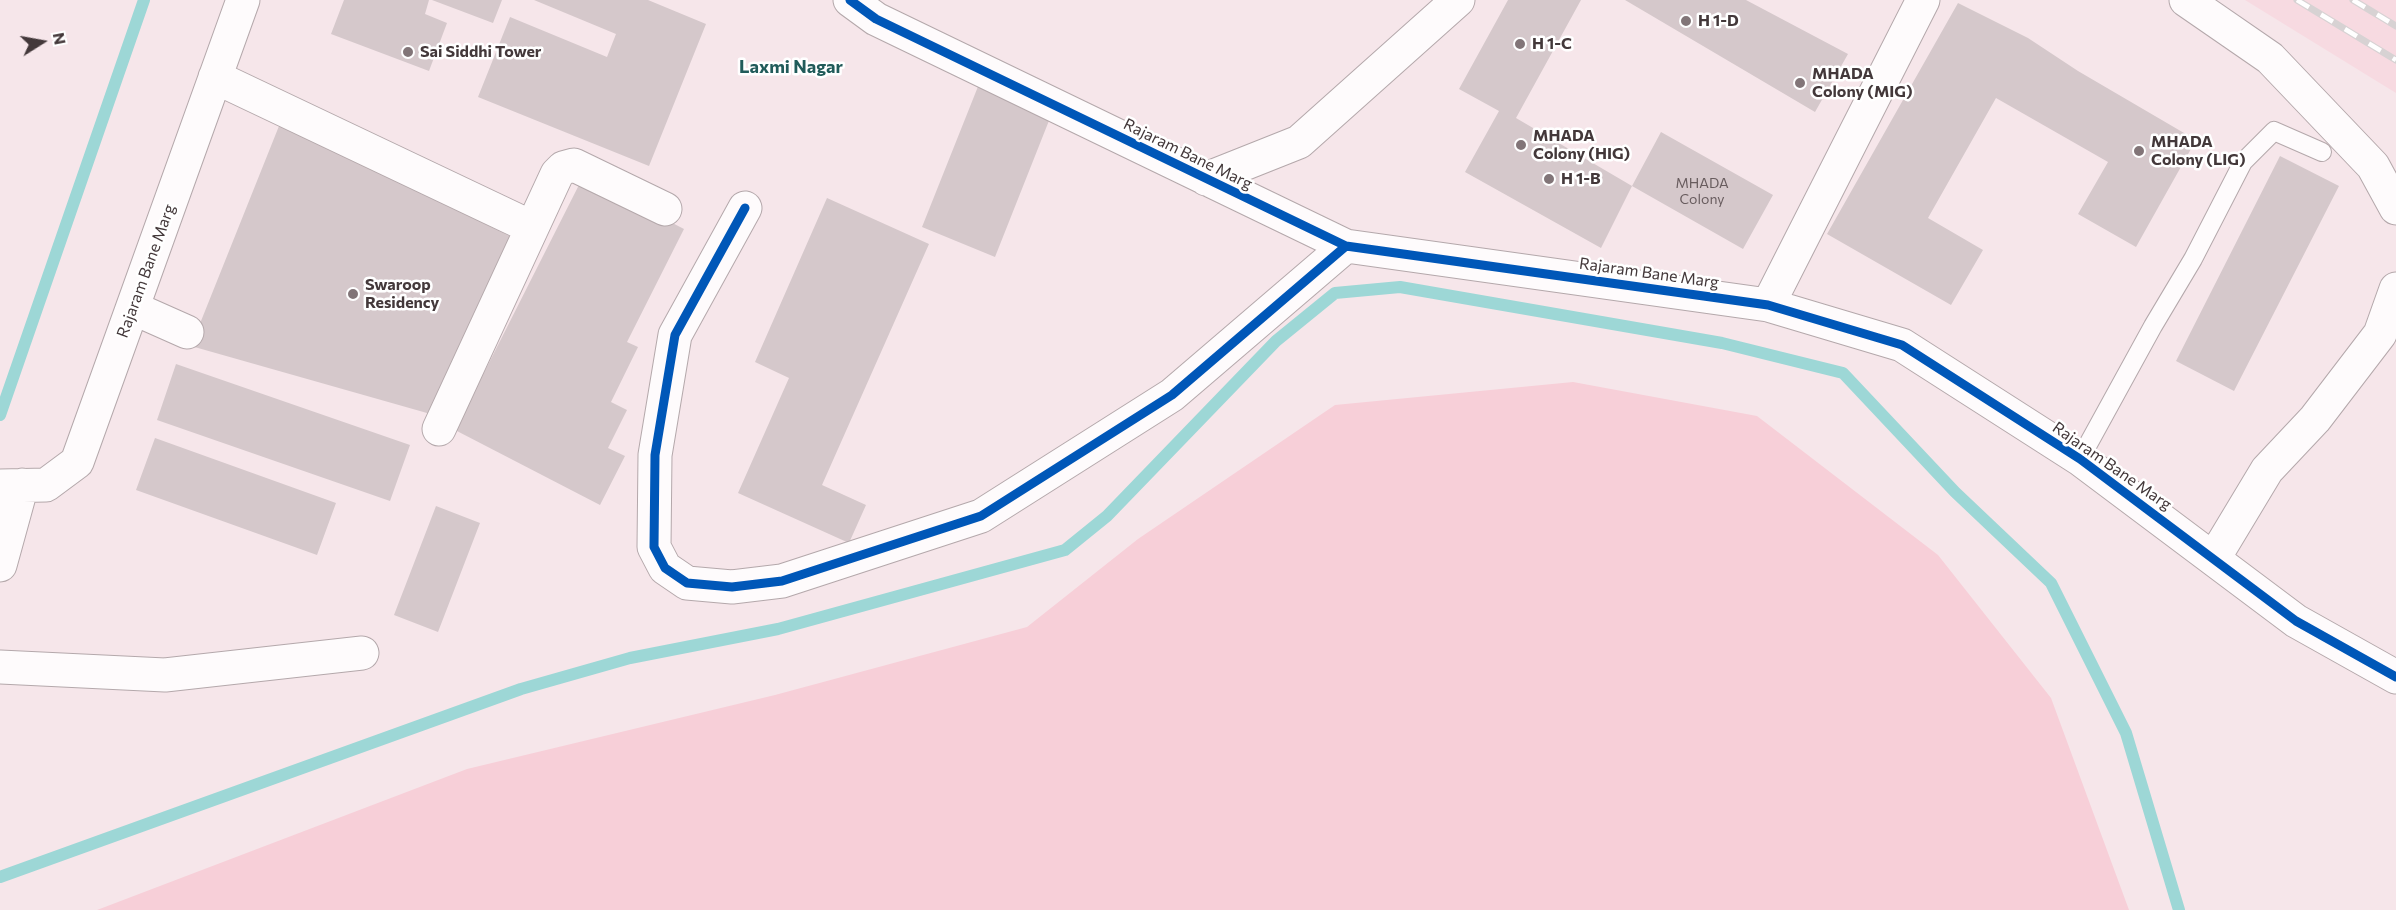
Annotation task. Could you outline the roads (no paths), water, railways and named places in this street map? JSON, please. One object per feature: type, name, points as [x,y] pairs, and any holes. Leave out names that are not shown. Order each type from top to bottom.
[{"type":"street","name":"Rajaram Bane Marg","points":[[11,486],[46,485],[77,462],[243,0]]},
{"type":"street","name":"Rajaram Bane Marg","points":[[850,0],[876,20],[1346,246],[1768,305],[1902,345],[2080,459],[2296,621],[2396,677]]},
{"type":"street","points":[[1206,178],[1299,142],[1458,0]]},
{"type":"street","points":[[1768,305],[1923,0]]},
{"type":"street","points":[[2186,0],[2270,58],[2373,166],[2396,208]]},
{"type":"street","points":[[215,77],[531,227]]},
{"type":"street","points":[[439,429],[531,227],[557,174],[563,168],[574,165],[665,209]]},
{"type":"street","points":[[745,208],[675,335],[655,455],[654,547],[665,568],[687,582],[732,587],[782,581],[981,516],[1172,395],[1346,246]]},
{"type":"street","points":[[2214,558],[2267,470],[2315,419],[2380,334],[2396,289]]},
{"type":"street","points":[[133,308],[186,332]]},
{"type":"street","points":[[0,565],[11,486]]},
{"type":"street","points":[[0,667],[165,675],[362,653]]},
{"type":"lane","points":[[2080,459],[2153,326],[2193,259],[2243,162],[2274,131],[2322,152]]},
{"type":"waterway","points":[[0,415],[144,0]]},
{"type":"waterway","points":[[0,877],[521,689],[630,658],[778,629],[1065,550],[1107,516],[1276,341],[1335,293],[1400,287],[1722,343],[1843,373],[1955,492],[2051,583],[2126,733],[2179,910]]},
{"type":"railway","points":[[2297,0],[2396,60]]},
{"type":"railway","points":[[2353,0],[2396,26]]},
{"type":"place","name":"H 1-D","points":[[1686,21]]},
{"type":"place","name":"H 1-C","points":[[1520,44]]},
{"type":"place","name":"Sai Siddhi Tower","points":[[408,52]]},
{"type":"place","name":"MHADA Colony (MIG)","points":[[1800,83]]},
{"type":"place","name":"MHADA Colony (HIG)","points":[[1521,145]]},
{"type":"place","name":"MHADA Colony (LIG)","points":[[2139,151]]},
{"type":"place","name":"H 1-B","points":[[1549,179]]},
{"type":"place","name":"Swaroop Residency","points":[[353,294]]},
{"type":"district","name":"Laxmi Nagar","points":[[791,67]]}]
